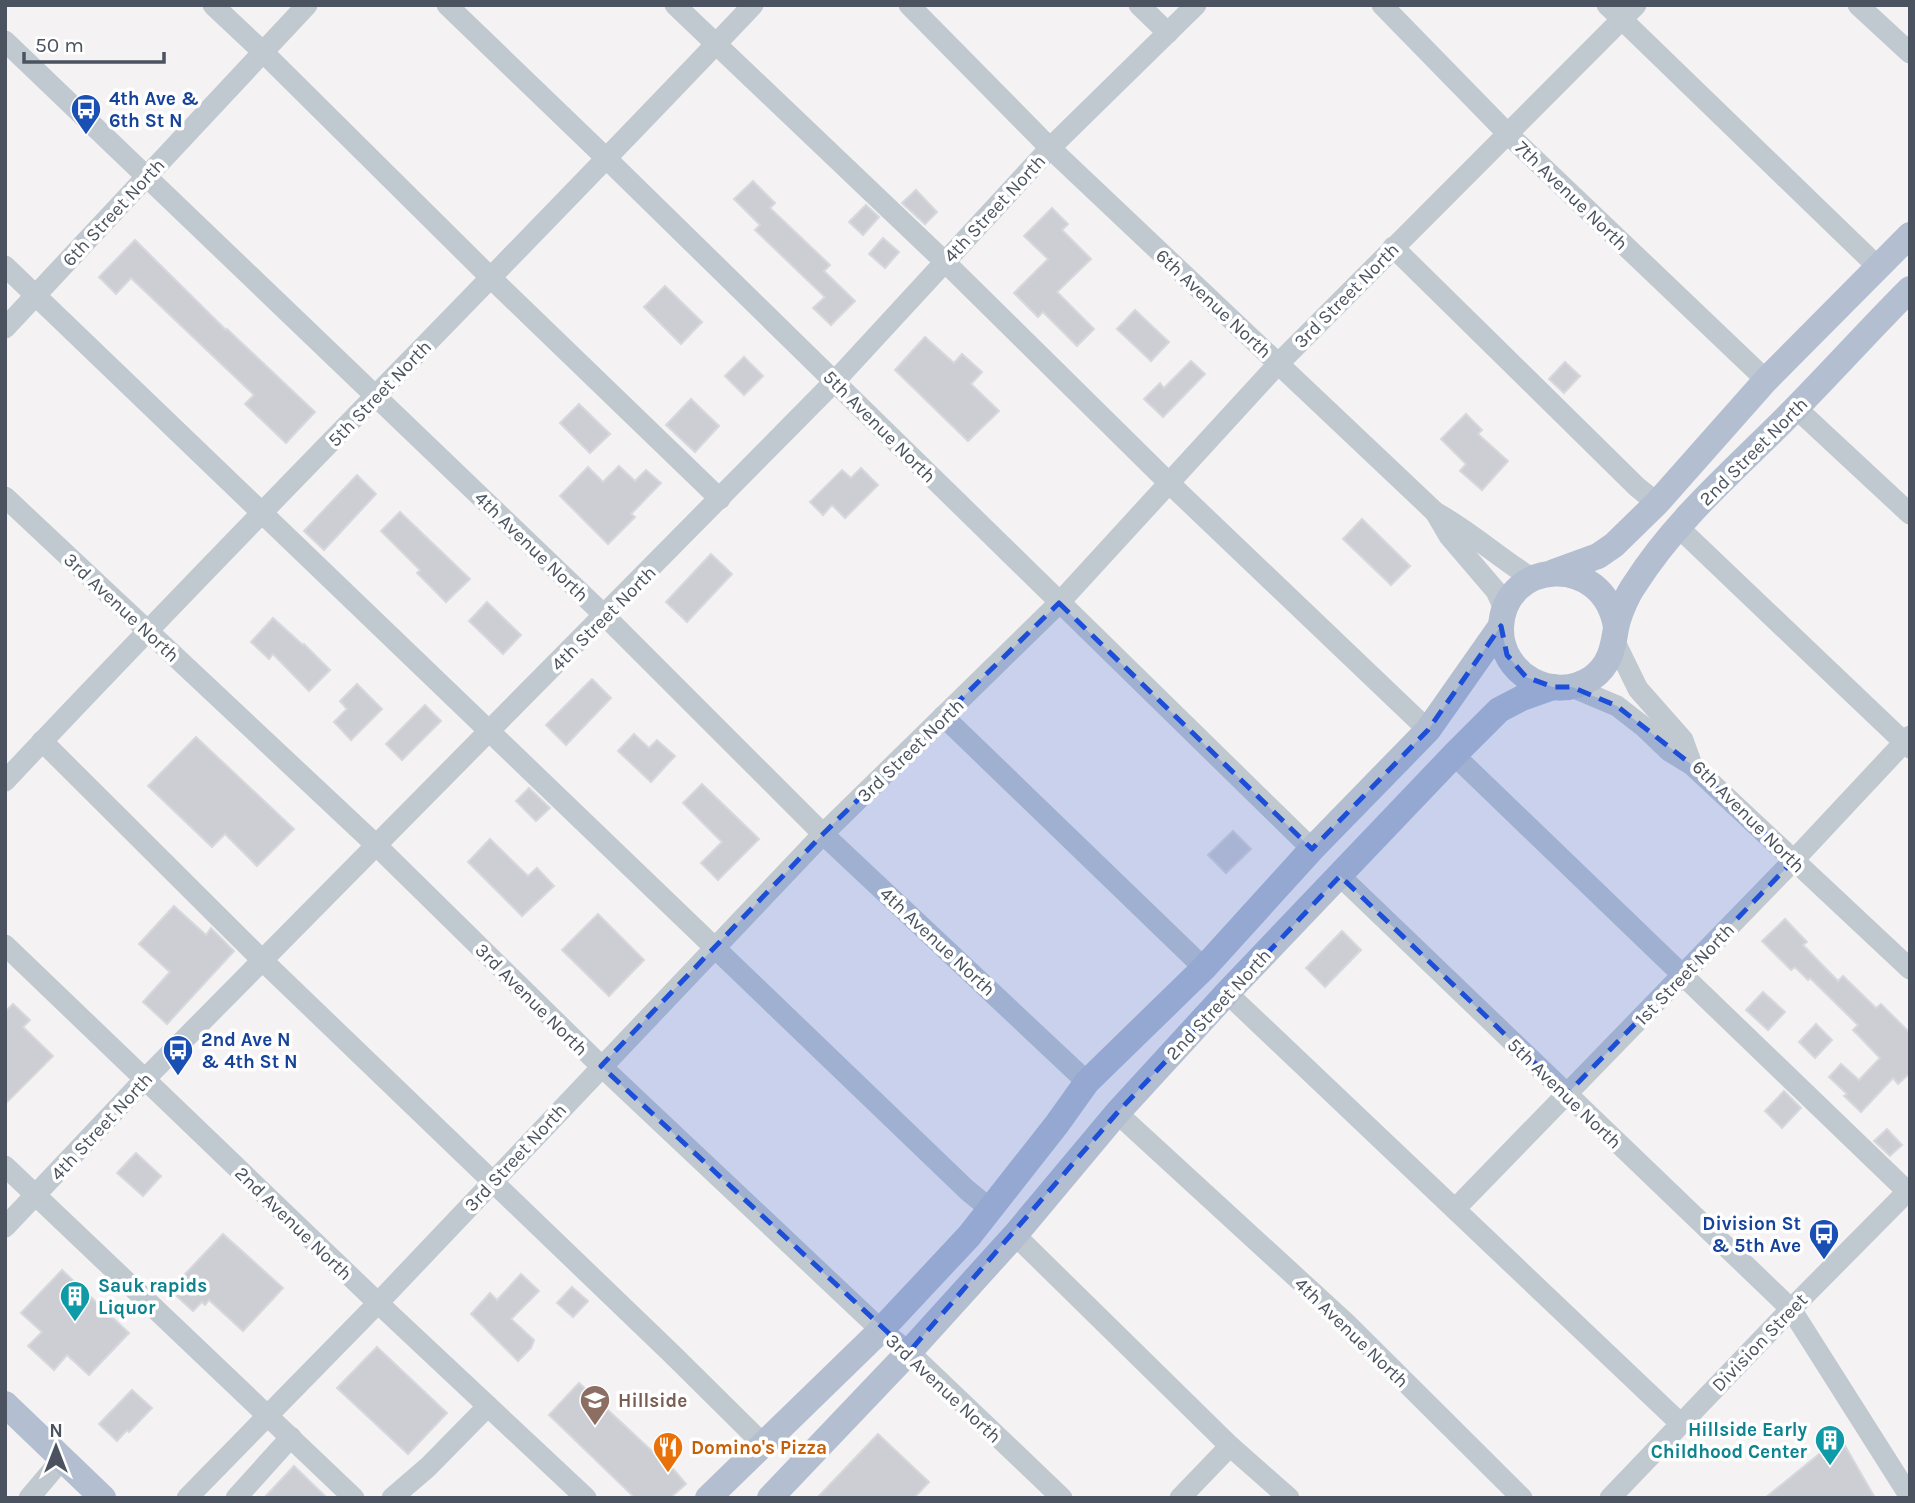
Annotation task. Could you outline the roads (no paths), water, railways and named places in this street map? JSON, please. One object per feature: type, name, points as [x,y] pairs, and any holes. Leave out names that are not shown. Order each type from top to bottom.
[{"type":"main road","points":[[708,1498],[881,1330],[969,1236],[1087,1082],[1203,968],[1312,849],[1428,730],[1503,618],[1519,589],[1540,576],[1598,556],[1614,545],[1657,503],[1766,380],[1910,235]]},
{"type":"main road","name":"2nd Street North","points":[[1616,635],[1633,586],[1677,526],[1909,292]]},
{"type":"main road","points":[[1503,618],[1502,641],[1507,655],[1515,667],[1532,681],[1562,687],[1591,678],[1600,671],[1612,653],[1616,635],[1610,603],[1594,584],[1572,574],[1540,576]]},
{"type":"main road","name":"2nd Street North","points":[[771,1498],[1015,1235],[1117,1113],[1227,993],[1454,755],[1499,710],[1522,698],[1562,687]]},
{"type":"main road","points":[[5,1404],[103,1498]]},
{"type":"street","points":[[213,5],[720,499]]},
{"type":"street","name":"6th Street North","points":[[5,328],[307,5]]},
{"type":"street","name":"5th Avenue North","points":[[447,5],[1312,849]]},
{"type":"street","points":[[675,5],[945,262],[1168,482],[1428,730]]},
{"type":"street","name":"5th Street North","points":[[5,780],[753,5]]},
{"type":"street","name":"6th Avenue North","points":[[909,5],[1050,148],[1435,512],[1449,536],[1496,591],[1503,618]]},
{"type":"street","points":[[1139,5],[1168,33]]},
{"type":"street","name":"4th Street North","points":[[5,1227],[145,1079],[835,381],[1050,148],[1196,5]]},
{"type":"street","name":"7th Avenue North","points":[[1382,5],[1508,134],[1766,380]]},
{"type":"street","points":[[1858,5],[1910,53]]},
{"type":"street","points":[[1621,10],[1879,268]]},
{"type":"street","name":"3rd Street North","points":[[187,1498],[378,1303],[823,834],[1059,603],[1278,364],[1508,134],[1621,10]]},
{"type":"street","name":"4th Avenue North","points":[[5,41],[605,616],[823,834],[1087,1082]]},
{"type":"street","points":[[1393,247],[1637,487],[1657,503]]},
{"type":"street","points":[[5,266],[716,946],[967,1190],[989,1208]]},
{"type":"street","points":[[1796,408],[1910,514]]},
{"type":"street","name":"3rd Avenue North","points":[[5,497],[376,845],[601,1066],[1062,1498]]},
{"type":"street","points":[[1435,512],[1461,526],[1483,545],[1540,576]]},
{"type":"street","points":[[1677,526],[1908,742]]},
{"type":"street","name":"6th Avenue North","points":[[1616,635],[1638,689],[1683,740],[1692,765],[1910,970]]},
{"type":"street","points":[[1562,687],[1617,706],[1669,751],[1692,765]]},
{"type":"street","points":[[943,716],[1203,968]]},
{"type":"street","points":[[42,741],[262,960],[763,1444]]},
{"type":"street","name":"1st Street North","points":[[1455,1209],[1908,742]]},
{"type":"street","points":[[1454,755],[1909,1191]]},
{"type":"street","name":"5th Avenue North","points":[[1340,876],[1791,1309],[1910,1497]]},
{"type":"street","name":"2nd Avenue North","points":[[5,945],[109,1048],[145,1079],[586,1498]]},
{"type":"street","points":[[1227,993],[1681,1424]]},
{"type":"street","name":"4th Avenue North","points":[[1117,1113],[1346,1323],[1522,1498]]},
{"type":"street","points":[[5,1166],[354,1498]]},
{"type":"street","name":"Division Street","points":[[1610,1498],[1791,1309],[1909,1191]]},
{"type":"street","points":[[1015,1235],[1230,1446],[1289,1498]]},
{"type":"street","points":[[392,1498],[488,1406]]},
{"type":"street","points":[[236,1498],[291,1437]]},
{"type":"street","points":[[1180,1498],[1230,1446]]},
{"type":"street","points":[[29,1498],[62,1459]]},
{"type":"place","name":"4th Ave & 6th St N","points":[[86,136]]},
{"type":"place","name":"2nd Ave N & 4th St N","points":[[178,1077]]},
{"type":"place","name":"Division St & 5th Ave","points":[[1824,1261]]},
{"type":"place","name":"Sauk rapids Liquor","points":[[75,1323]]},
{"type":"place","name":"Hillside","points":[[595,1427]]},
{"type":"place","name":"Hillside Early Childhood Center","points":[[1830,1467]]},
{"type":"place","name":"Domino's Pizza","points":[[668,1474]]}]
